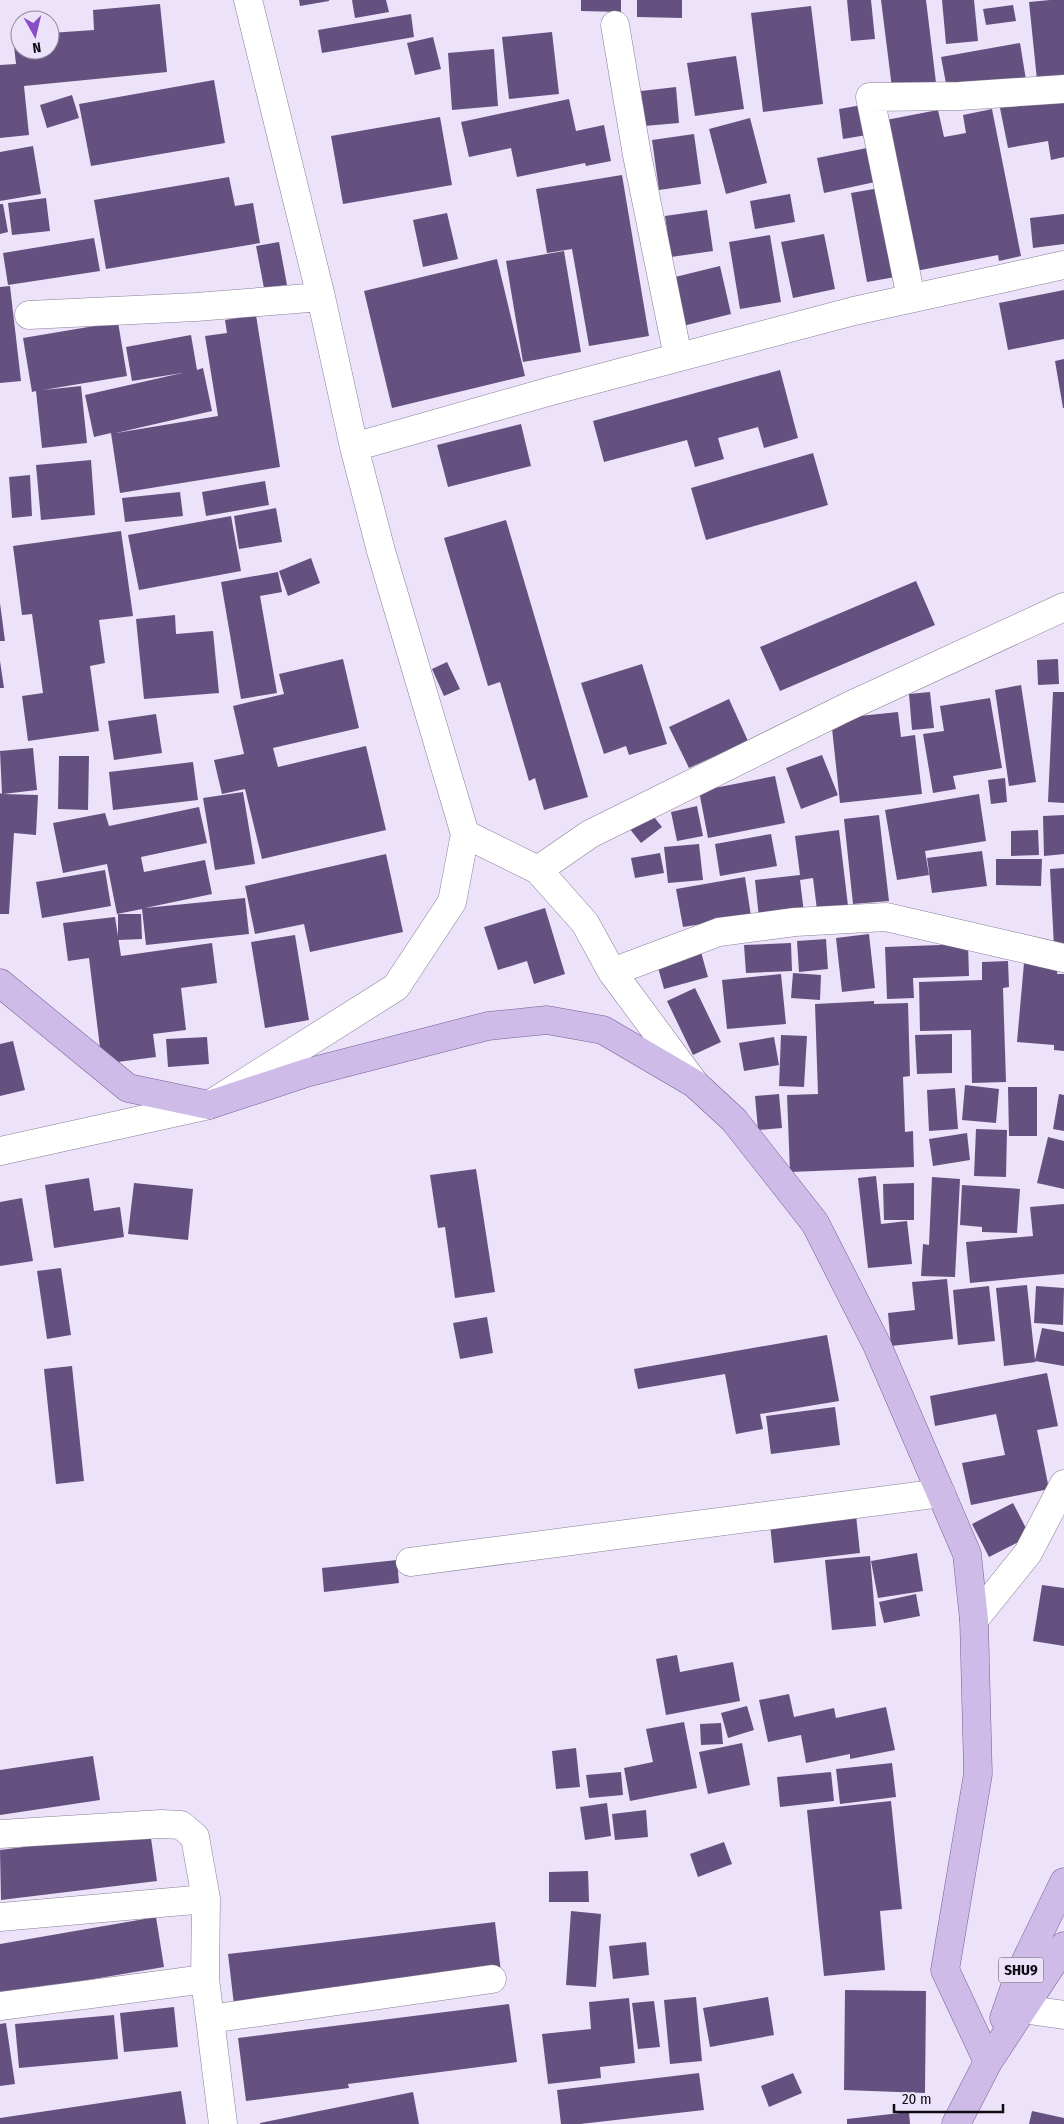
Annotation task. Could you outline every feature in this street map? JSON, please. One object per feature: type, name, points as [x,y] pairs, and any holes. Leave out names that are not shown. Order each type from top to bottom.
[{"type":"main road","points":[[0,983],[128,1088],[208,1105],[306,1073],[488,1026],[546,1020],[603,1030],[695,1084],[734,1120],[816,1223],[876,1345],[967,1554],[974,1620],[978,1774],[945,1970],[988,2062]]},
{"type":"main road","name":"SHU9","points":[[988,2062],[1019,1975],[1064,1882]]},
{"type":"main road","name":"SHU9","points":[[956,2124],[988,2062],[1064,1946]]},
{"type":"street","points":[[0,1151],[208,1105],[396,987],[452,902],[465,834],[381,551],[354,448],[321,297],[248,0]]},
{"type":"street","points":[[615,25],[637,155],[678,357]]},
{"type":"street","points":[[911,298],[870,97],[960,96],[1064,89]]},
{"type":"street","points":[[354,448],[551,391],[854,311],[1064,265]]},
{"type":"street","points":[[30,315],[186,308],[321,297]]},
{"type":"street","points":[[538,870],[590,834],[846,707],[1064,607]]},
{"type":"street","points":[[465,834],[538,870],[585,923],[612,972],[695,1084]]},
{"type":"street","points":[[612,972],[718,932],[795,922],[886,917],[1064,958]]},
{"type":"street","points":[[974,1620],[1028,1553],[1064,1484]]},
{"type":"street","points":[[410,1562],[941,1493]]},
{"type":"street","points":[[0,1834],[161,1824],[181,1825],[195,1837],[206,1899],[205,1979],[223,2124]]},
{"type":"street","points":[[0,1917],[206,1899]]},
{"type":"street","points":[[0,2006],[205,1979]]},
{"type":"street","points":[[210,2019],[492,1979]]},
{"type":"street","points":[[1022,2009],[1064,2015]]},
{"type":"building","points":[[299,0],[329,0],[329,1],[300,6]]},
{"type":"building","points":[[352,0],[386,0],[389,12],[355,18]]},
{"type":"building","points":[[581,0],[621,0],[621,12],[581,11]]},
{"type":"building","points":[[637,0],[682,0],[682,18],[637,17]]},
{"type":"building","points":[[847,0],[871,0],[875,39],[851,41]]},
{"type":"building","points":[[881,0],[926,0],[937,91],[893,96]]},
{"type":"building","points":[[942,0],[974,0],[978,41],[946,44]]},
{"type":"building","points":[[1064,0],[1064,77],[1037,80],[1029,2]]},
{"type":"building","points":[[160,4],[167,72],[24,86],[29,135],[0,138],[0,65],[16,64],[16,60],[60,60],[60,32],[94,30],[93,10]]},
{"type":"building","points":[[1013,5],[1016,21],[986,25],[983,9]]},
{"type":"building","points":[[811,6],[823,104],[763,112],[751,13]]},
{"type":"building","points":[[411,14],[414,37],[322,53],[318,30]]},
{"type":"building","points":[[552,32],[559,94],[509,99],[502,37]]},
{"type":"building","points":[[433,37],[441,69],[415,75],[407,43]]},
{"type":"building","points":[[1020,43],[1026,80],[948,94],[941,57]]},
{"type":"building","points":[[494,49],[498,106],[452,110],[448,53]]},
{"type":"building","points":[[736,56],[744,109],[695,116],[687,63]]},
{"type":"building","points":[[214,80],[225,143],[91,166],[79,104]]},
{"type":"building","points":[[676,87],[679,123],[644,126],[641,91]]},
{"type":"building","points":[[72,95],[79,118],[47,128],[40,105]]},
{"type":"building","points":[[1064,95],[1064,157],[1051,160],[1048,141],[1008,148],[1000,108]]},
{"type":"building","points":[[569,99],[576,131],[604,125],[611,161],[586,166],[585,163],[517,177],[511,148],[469,157],[461,122]]},
{"type":"building","points":[[862,105],[867,135],[843,139],[839,109]]},
{"type":"building","points":[[992,109],[1021,256],[999,261],[998,255],[916,271],[886,120],[938,110],[944,137],[966,133],[963,115]]},
{"type":"building","points":[[440,117],[452,185],[343,204],[331,136]]},
{"type":"building","points":[[750,118],[767,183],[726,194],[709,129]]},
{"type":"building","points":[[694,134],[701,184],[659,190],[652,140]]},
{"type":"building","points":[[33,146],[41,194],[0,201],[0,152]]},
{"type":"building","points":[[867,148],[875,182],[824,193],[817,158]]},
{"type":"building","points":[[622,175],[649,336],[589,346],[572,249],[547,253],[536,189]]},
{"type":"building","points":[[229,177],[235,206],[253,203],[260,243],[106,269],[94,200]]},
{"type":"building","points":[[885,187],[901,276],[867,282],[851,193]]},
{"type":"building","points":[[790,194],[795,222],[755,229],[750,201]]},
{"type":"building","points":[[46,198],[50,231],[12,235],[8,203]]},
{"type":"building","points":[[0,204],[3,204],[8,232],[0,234]]},
{"type":"building","points":[[707,210],[713,251],[671,257],[665,216]]},
{"type":"building","points":[[447,213],[458,259],[423,267],[413,220]]},
{"type":"building","points":[[1064,214],[1064,244],[1033,248],[1030,218]]},
{"type":"building","points":[[824,234],[835,289],[793,298],[781,242]]},
{"type":"building","points":[[770,235],[781,302],[740,309],[729,242]]},
{"type":"building","points":[[94,238],[100,271],[8,285],[3,253]]},
{"type":"building","points":[[279,242],[287,285],[264,288],[256,246]]},
{"type":"building","points":[[564,251],[581,352],[523,362],[506,261]]},
{"type":"building","points":[[497,259],[525,376],[392,408],[364,291]]},
{"type":"building","points":[[720,266],[731,314],[683,326],[671,278]]},
{"type":"building","points":[[10,286],[21,381],[0,383],[0,287]]},
{"type":"building","points":[[1064,290],[1064,339],[1008,350],[999,303]]},
{"type":"building","points":[[256,315],[280,467],[120,493],[111,433],[94,437],[85,395],[182,373],[132,381],[126,347],[191,335],[197,370],[203,368],[212,411],[116,433],[218,416],[205,336],[227,333],[225,320]]},
{"type":"building","points":[[118,322],[127,376],[43,390],[81,386],[87,443],[42,448],[36,391],[32,392],[23,338]]},
{"type":"building","points":[[1064,359],[1064,408],[1063,408],[1055,361]]},
{"type":"building","points":[[780,370],[798,438],[764,448],[758,427],[718,438],[724,459],[695,467],[687,440],[604,462],[593,421]]},
{"type":"building","points":[[521,424],[531,466],[448,487],[437,445]]},
{"type":"building","points":[[813,453],[828,505],[706,540],[691,488]]},
{"type":"building","points":[[91,460],[95,515],[41,520],[36,465]]},
{"type":"building","points":[[30,475],[32,516],[12,518],[9,477]]},
{"type":"building","points":[[265,481],[269,505],[206,516],[202,492]]},
{"type":"building","points":[[180,492],[183,516],[125,522],[122,498]]},
{"type":"building","points":[[276,508],[282,542],[239,549],[234,516]]},
{"type":"building","points":[[231,516],[241,571],[139,590],[128,535]]},
{"type":"building","points":[[506,520],[588,797],[544,810],[535,778],[529,781],[500,682],[488,686],[444,538]]},
{"type":"building","points":[[121,531],[133,616],[99,620],[105,663],[90,666],[99,731],[28,741],[22,696],[43,693],[32,614],[22,615],[13,546]]},
{"type":"building","points":[[311,558],[320,583],[288,596],[279,571]]},
{"type":"building","points":[[278,572],[282,592],[260,596],[277,693],[241,699],[221,582]]},
{"type":"building","points":[[916,581],[935,625],[780,691],[760,647]]},
{"type":"building","points":[[0,603],[5,641],[0,641]]},
{"type":"building","points":[[175,615],[176,634],[213,631],[219,693],[144,699],[136,619]]},
{"type":"building","points":[[343,659],[359,728],[273,748],[278,767],[366,746],[386,830],[262,859],[245,789],[222,794],[214,760],[244,754],[233,706],[284,694],[279,674]]},
{"type":"building","points":[[1058,659],[1059,684],[1038,685],[1037,660]]},
{"type":"building","points":[[0,661],[4,688],[0,688]]},
{"type":"building","points":[[447,662],[460,689],[444,696],[432,669]]},
{"type":"building","points":[[642,664],[667,744],[629,755],[626,746],[604,754],[581,683]]},
{"type":"building","points":[[1021,685],[1036,782],[1009,786],[995,690]]},
{"type":"building","points":[[930,692],[934,728],[912,730],[909,694]]},
{"type":"building","points":[[1053,692],[1064,692],[1064,803],[1048,802]]},
{"type":"building","points":[[990,698],[1002,768],[953,776],[956,789],[933,793],[923,734],[944,731],[940,706]]},
{"type":"building","points":[[729,699],[748,741],[689,768],[669,727]]},
{"type":"building","points":[[898,712],[901,737],[915,735],[922,794],[840,803],[831,719]]},
{"type":"building","points":[[156,714],[162,753],[114,760],[108,721]]},
{"type":"building","points":[[33,748],[37,790],[3,794],[38,795],[36,835],[14,833],[9,914],[0,914],[0,793],[2,794],[0,751]]},
{"type":"building","points":[[822,755],[838,795],[801,809],[786,768]]},
{"type":"building","points":[[59,756],[89,756],[88,810],[58,809]]},
{"type":"building","points":[[193,762],[198,800],[113,810],[109,772]]},
{"type":"building","points":[[775,776],[785,823],[708,838],[699,791]]},
{"type":"building","points":[[1005,778],[1007,802],[991,804],[988,780]]},
{"type":"building","points":[[243,792],[255,864],[215,870],[203,798]]},
{"type":"building","points":[[979,794],[986,841],[925,851],[929,875],[897,880],[885,810]]},
{"type":"building","points":[[697,806],[703,836],[677,841],[671,812]]},
{"type":"building","points":[[199,807],[207,843],[141,857],[144,872],[205,860],[212,894],[145,908],[245,898],[249,934],[146,945],[142,909],[117,914],[107,864],[63,873],[53,823],[105,813],[109,826]]},
{"type":"building","points":[[650,812],[662,827],[641,843],[629,828]]},
{"type":"building","points":[[879,815],[889,901],[853,904],[844,819]]},
{"type":"building","points":[[1064,815],[1064,854],[1044,856],[1043,816]]},
{"type":"building","points":[[839,830],[848,906],[817,910],[813,878],[800,880],[804,913],[759,918],[755,880],[800,875],[795,836]]},
{"type":"building","points":[[1038,830],[1039,855],[1011,856],[1011,831]]},
{"type":"building","points":[[771,834],[777,866],[720,876],[715,844]]},
{"type":"building","points":[[699,844],[703,880],[668,883],[664,847]]},
{"type":"building","points":[[982,851],[987,886],[932,893],[927,858]]},
{"type":"building","points":[[660,853],[664,873],[635,878],[631,858]]},
{"type":"building","points":[[386,854],[403,932],[310,952],[304,924],[255,934],[245,886]]},
{"type":"building","points":[[996,859],[1042,859],[1041,886],[996,885]]},
{"type":"building","points":[[1064,868],[1064,946],[1054,947],[1050,869]]},
{"type":"building","points":[[105,870],[111,906],[42,918],[36,882]]},
{"type":"building","points":[[745,877],[751,916],[683,927],[676,889]]},
{"type":"building","points":[[545,908],[565,974],[534,984],[527,961],[498,970],[484,927]]},
{"type":"building","points":[[118,914],[141,914],[142,939],[118,940]]},
{"type":"building","points":[[115,917],[121,956],[212,943],[217,983],[181,988],[186,1030],[153,1034],[156,1057],[102,1064],[89,958],[68,961],[63,923]]},
{"type":"building","points":[[869,934],[875,988],[842,992],[836,938]]},
{"type":"building","points":[[295,935],[309,1020],[265,1028],[251,942]]},
{"type":"building","points":[[826,939],[828,969],[799,972],[797,941]]},
{"type":"building","points":[[791,943],[792,971],[746,973],[744,945]]},
{"type":"building","points":[[968,944],[969,976],[913,978],[914,998],[887,999],[885,947]]},
{"type":"building","points":[[701,952],[708,977],[664,989],[657,964]]},
{"type":"building","points":[[1008,961],[1009,987],[1003,988],[1006,1082],[972,1083],[971,1030],[920,1031],[919,982],[982,980],[982,962]]},
{"type":"building","points":[[1024,963],[1058,966],[1057,974],[1064,974],[1064,1051],[1054,1050],[1054,1045],[1017,1042]]},
{"type":"building","points":[[793,973],[821,975],[820,1000],[791,998]]},
{"type":"building","points":[[781,974],[786,1024],[727,1029],[722,980]]},
{"type":"building","points":[[695,988],[721,1042],[693,1055],[667,1001]]},
{"type":"building","points":[[874,1001],[874,1004],[908,1003],[910,1076],[903,1077],[905,1132],[913,1131],[914,1167],[790,1172],[787,1095],[818,1094],[815,1004]]},
{"type":"building","points":[[952,1034],[952,1073],[917,1074],[915,1035]]},
{"type":"building","points":[[781,1035],[807,1036],[804,1087],[779,1086]]},
{"type":"building","points":[[207,1037],[209,1064],[168,1067],[166,1039]]},
{"type":"building","points":[[774,1037],[779,1065],[744,1071],[739,1043]]},
{"type":"building","points":[[13,1041],[25,1090],[0,1096],[0,1044]]},
{"type":"building","points":[[965,1085],[999,1089],[996,1123],[962,1120]]},
{"type":"building","points":[[1008,1087],[1037,1087],[1037,1136],[1009,1136]]},
{"type":"building","points":[[955,1088],[958,1129],[929,1131],[927,1090]]},
{"type":"building","points":[[779,1094],[782,1128],[758,1130],[755,1096]]},
{"type":"building","points":[[1059,1094],[1064,1095],[1064,1131],[1053,1129]]},
{"type":"building","points":[[976,1129],[1007,1130],[1006,1177],[974,1176]]},
{"type":"building","points":[[967,1133],[970,1160],[933,1166],[929,1139]]},
{"type":"building","points":[[1048,1137],[1064,1141],[1064,1189],[1037,1183]]},
{"type":"building","points":[[476,1169],[495,1292],[455,1298],[445,1227],[438,1228],[430,1175]]},
{"type":"building","points":[[876,1176],[881,1224],[907,1221],[912,1264],[868,1268],[858,1178]]},
{"type":"building","points":[[932,1177],[960,1179],[955,1277],[921,1276],[923,1244],[929,1245]]},
{"type":"building","points":[[89,1178],[94,1211],[120,1207],[124,1237],[54,1248],[45,1185]]},
{"type":"building","points":[[134,1183],[193,1189],[188,1240],[128,1234]]},
{"type":"building","points":[[914,1183],[914,1220],[884,1220],[883,1184]]},
{"type":"building","points":[[962,1185],[1020,1189],[1017,1233],[982,1232],[982,1227],[960,1225]]},
{"type":"building","points":[[22,1198],[33,1261],[0,1266],[0,1202]]},
{"type":"building","points":[[1064,1204],[1064,1274],[970,1283],[966,1242],[1033,1236],[1030,1207]]},
{"type":"building","points":[[61,1268],[71,1335],[47,1339],[37,1271]]},
{"type":"building","points":[[947,1279],[953,1339],[891,1346],[888,1313],[915,1310],[912,1282]]},
{"type":"building","points":[[1027,1285],[1035,1360],[1042,1328],[1064,1332],[1064,1366],[1035,1361],[1004,1366],[996,1288]]},
{"type":"building","points":[[989,1286],[995,1341],[958,1345],[953,1290]]},
{"type":"building","points":[[1036,1286],[1064,1288],[1063,1325],[1034,1323]]},
{"type":"building","points":[[487,1317],[493,1353],[460,1359],[453,1323]]},
{"type":"building","points":[[827,1335],[839,1401],[760,1414],[763,1429],[736,1434],[725,1374],[638,1389],[634,1369]]},
{"type":"building","points":[[72,1366],[84,1481],[56,1484],[44,1369]]},
{"type":"building","points":[[1047,1373],[1058,1426],[1037,1430],[1049,1489],[971,1505],[962,1463],[1005,1455],[996,1414],[935,1426],[930,1396]]},
{"type":"building","points":[[835,1407],[840,1445],[771,1454],[766,1416]]},
{"type":"building","points":[[1013,1503],[1030,1536],[989,1557],[972,1524]]},
{"type":"building","points":[[856,1515],[860,1553],[774,1563],[770,1524]]},
{"type":"building","points":[[917,1553],[923,1591],[878,1598],[871,1561]]},
{"type":"building","points":[[870,1556],[876,1626],[832,1630],[825,1560]]},
{"type":"building","points":[[397,1560],[399,1583],[324,1592],[322,1568]]},
{"type":"building","points":[[1042,1585],[1064,1588],[1064,1646],[1033,1641]]},
{"type":"building","points":[[916,1594],[920,1616],[884,1623],[879,1602]]},
{"type":"building","points":[[677,1655],[680,1672],[733,1662],[740,1701],[666,1715],[656,1659]]},
{"type":"building","points":[[789,1694],[794,1717],[834,1708],[836,1718],[886,1707],[895,1750],[850,1759],[850,1754],[806,1763],[801,1735],[768,1742],[759,1700]]},
{"type":"building","points":[[747,1706],[754,1730],[728,1738],[721,1713]]},
{"type":"building","points":[[684,1722],[697,1788],[630,1801],[624,1768],[653,1762],[646,1729]]},
{"type":"building","points":[[721,1723],[723,1744],[701,1745],[700,1724]]},
{"type":"building","points":[[742,1743],[750,1785],[708,1794],[699,1752]]},
{"type":"building","points":[[576,1748],[580,1787],[556,1789],[552,1751]]},
{"type":"building","points":[[93,1756],[100,1800],[0,1815],[0,1770]]},
{"type":"building","points":[[892,1763],[896,1797],[840,1804],[836,1769]]},
{"type":"building","points":[[621,1772],[623,1795],[589,1798],[586,1775]]},
{"type":"building","points":[[831,1772],[834,1801],[780,1807],[777,1777]]},
{"type":"building","points":[[891,1801],[902,1909],[880,1911],[885,1970],[824,1976],[807,1810]]},
{"type":"building","points":[[607,1803],[611,1836],[585,1840],[580,1807]]},
{"type":"building","points":[[646,1810],[648,1837],[615,1840],[612,1814]]},
{"type":"building","points":[[150,1831],[157,1881],[1,1900],[0,1850]]},
{"type":"building","points":[[724,1842],[732,1864],[698,1877],[690,1854]]},
{"type":"building","points":[[588,1871],[589,1902],[549,1902],[549,1872]]},
{"type":"building","points":[[571,1911],[601,1914],[596,1987],[566,1985]]},
{"type":"building","points":[[156,1917],[164,1967],[0,1995],[0,1944]]},
{"type":"building","points":[[495,1922],[501,1972],[234,2005],[228,1954]]},
{"type":"building","points":[[646,1942],[649,1975],[613,1979],[609,1946]]},
{"type":"building","points":[[845,1990],[926,1991],[925,2093],[844,2090]]},
{"type":"building","points":[[696,1997],[702,2061],[670,2064],[664,2000]]},
{"type":"building","points":[[768,1997],[774,2035],[710,2047],[703,2008]]},
{"type":"building","points":[[629,1998],[635,2063],[600,2067],[601,2078],[548,2084],[542,2034],[591,2029],[589,2002]]},
{"type":"building","points":[[654,2001],[660,2047],[638,2049],[632,2003]]},
{"type":"building","points":[[509,2004],[517,2062],[348,2084],[349,2088],[246,2101],[238,2038]]},
{"type":"building","points":[[174,2007],[178,2047],[124,2052],[120,2013]]},
{"type":"building","points":[[114,2015],[118,2059],[19,2068],[15,2024]]},
{"type":"building","points":[[6,2023],[15,2084],[0,2086],[0,2024]]},
{"type":"building","points":[[699,2073],[704,2110],[580,2124],[561,2124],[557,2090]]},
{"type":"building","points":[[793,2073],[802,2093],[769,2107],[761,2086]]},
{"type":"building","points":[[181,2091],[186,2124],[0,2124],[0,2118]]},
{"type":"building","points":[[413,2092],[419,2124],[260,2124],[260,2123]]},
{"type":"building","points":[[1032,2111],[1064,2118],[1064,2124],[1029,2124]]},
{"type":"building","points":[[909,2112],[910,2124],[847,2124],[847,2119]]}]
